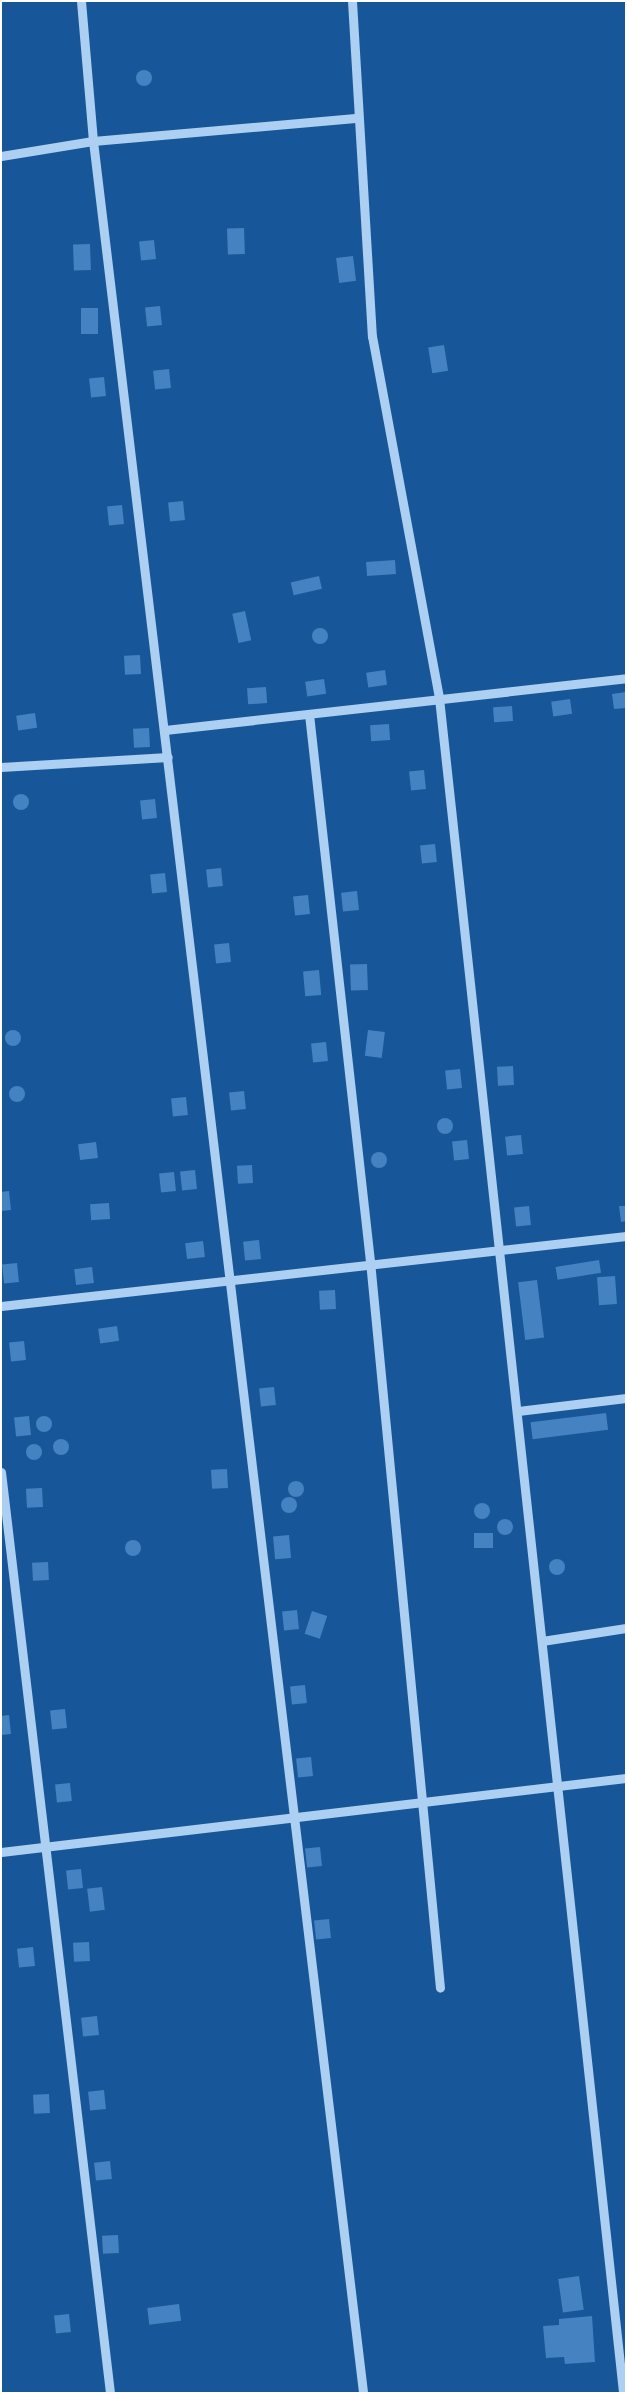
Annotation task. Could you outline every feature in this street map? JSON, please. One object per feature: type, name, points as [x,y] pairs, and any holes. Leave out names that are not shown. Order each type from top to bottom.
[{"type":"street","points":[[81,1],[93,141],[363,2393]]},
{"type":"street","points":[[352,1],[372,336],[439,698],[518,1411],[623,2393]]},
{"type":"street","points":[[1,156],[93,141],[358,118]]},
{"type":"street","points":[[165,730],[626,678]]},
{"type":"street","points":[[309,714],[370,1261],[440,1988]]},
{"type":"street","points":[[1,766],[168,757]]},
{"type":"street","points":[[1,1306],[230,1280],[370,1261],[500,1250],[626,1236]]},
{"type":"street","points":[[518,1411],[626,1398]]},
{"type":"street","points":[[1,1472],[110,2393]]},
{"type":"street","points":[[542,1641],[626,1628]]},
{"type":"street","points":[[1,1852],[294,1814],[626,1778]]},
{"type":"building","points":[[144,70],[152,78],[144,86],[136,78]]},
{"type":"building","points":[[244,228],[245,254],[228,255],[227,229]]},
{"type":"building","points":[[154,240],[156,259],[141,260],[139,242]]},
{"type":"building","points":[[90,244],[91,270],[74,271],[73,245]]},
{"type":"building","points":[[353,256],[356,281],[339,283],[336,258]]},
{"type":"building","points":[[160,306],[162,325],[147,326],[145,308]]},
{"type":"building","points":[[81,308],[98,308],[98,334],[81,334]]},
{"type":"building","points":[[444,345],[448,371],[432,373],[428,348]]},
{"type":"building","points":[[169,369],[171,388],[155,390],[153,371]]},
{"type":"building","points":[[104,377],[106,396],[91,397],[89,379]]},
{"type":"building","points":[[183,501],[185,520],[170,521],[168,503]]},
{"type":"building","points":[[122,505],[124,524],[109,525],[107,507]]},
{"type":"building","points":[[395,560],[396,574],[367,576],[366,562]]},
{"type":"building","points":[[319,576],[322,589],[294,595],[291,583]]},
{"type":"building","points":[[245,611],[251,640],[239,643],[232,614]]},
{"type":"building","points":[[320,628],[328,636],[320,644],[312,636]]},
{"type":"building","points":[[140,655],[141,674],[125,675],[124,656]]},
{"type":"building","points":[[385,670],[387,685],[368,687],[366,673]]},
{"type":"building","points":[[324,679],[326,694],[307,696],[305,682]]},
{"type":"building","points":[[266,687],[267,703],[248,704],[247,688]]},
{"type":"building","points":[[626,692],[626,708],[614,709],[612,694]]},
{"type":"building","points":[[570,699],[572,714],[553,716],[551,702]]},
{"type":"building","points":[[512,706],[513,721],[494,722],[493,707]]},
{"type":"building","points":[[35,713],[37,728],[18,730],[16,716]]},
{"type":"building","points":[[389,724],[390,740],[371,741],[370,725]]},
{"type":"building","points":[[149,728],[150,747],[134,748],[133,729]]},
{"type":"building","points":[[424,770],[426,789],[411,790],[409,772]]},
{"type":"building","points":[[21,794],[29,802],[21,810],[13,802]]},
{"type":"building","points":[[155,799],[157,818],[142,819],[140,801]]},
{"type":"building","points":[[435,844],[437,862],[422,863],[420,846]]},
{"type":"building","points":[[221,868],[223,886],[208,887],[206,870]]},
{"type":"building","points":[[165,873],[167,892],[152,893],[150,875]]},
{"type":"building","points":[[357,891],[359,910],[343,912],[341,893]]},
{"type":"building","points":[[308,895],[310,914],[295,915],[293,897]]},
{"type":"building","points":[[229,943],[231,962],[216,963],[214,945]]},
{"type":"building","points":[[367,964],[368,990],[351,991],[350,965]]},
{"type":"building","points":[[319,970],[321,995],[305,996],[303,971]]},
{"type":"building","points":[[13,1030],[21,1038],[13,1046],[5,1038]]},
{"type":"building","points":[[368,1030],[385,1032],[382,1058],[365,1056]]},
{"type":"building","points":[[326,1042],[328,1061],[313,1062],[311,1044]]},
{"type":"building","points":[[513,1066],[514,1085],[498,1086],[497,1067]]},
{"type":"building","points":[[460,1069],[462,1088],[447,1089],[445,1071]]},
{"type":"building","points":[[17,1086],[25,1094],[17,1102],[9,1094]]},
{"type":"building","points":[[244,1091],[246,1109],[231,1110],[229,1093]]},
{"type":"building","points":[[186,1097],[188,1115],[173,1116],[171,1099]]},
{"type":"building","points":[[445,1118],[453,1126],[445,1134],[437,1126]]},
{"type":"building","points":[[521,1135],[523,1154],[507,1156],[505,1137]]},
{"type":"building","points":[[467,1140],[469,1159],[454,1160],[452,1142]]},
{"type":"building","points":[[96,1142],[98,1158],[80,1160],[78,1144]]},
{"type":"building","points":[[379,1152],[387,1160],[379,1168],[371,1160]]},
{"type":"building","points":[[252,1165],[253,1183],[238,1184],[237,1166]]},
{"type":"building","points":[[195,1170],[197,1189],[182,1190],[180,1172]]},
{"type":"building","points":[[174,1172],[176,1191],[161,1192],[159,1174]]},
{"type":"building","points":[[9,1191],[11,1210],[1,1211],[1,1192]]},
{"type":"building","points":[[109,1203],[110,1219],[91,1220],[90,1204]]},
{"type":"building","points":[[529,1206],[531,1225],[516,1226],[514,1208]]},
{"type":"building","points":[[619,1206],[626,1206],[626,1221],[621,1222]]},
{"type":"building","points":[[259,1240],[261,1259],[245,1261],[243,1242]]},
{"type":"building","points":[[203,1241],[205,1257],[187,1259],[185,1243]]},
{"type":"building","points":[[599,1260],[601,1273],[558,1280],[556,1267]]},
{"type":"building","points":[[17,1263],[19,1282],[4,1283],[2,1265]]},
{"type":"building","points":[[92,1267],[94,1283],[76,1285],[74,1269]]},
{"type":"building","points":[[615,1276],[617,1304],[599,1305],[597,1277]]},
{"type":"building","points":[[537,1280],[544,1338],[525,1340],[518,1282]]},
{"type":"building","points":[[335,1290],[336,1309],[320,1310],[319,1291]]},
{"type":"building","points":[[117,1326],[119,1341],[100,1343],[98,1329]]},
{"type":"building","points":[[24,1341],[26,1360],[11,1361],[9,1343]]},
{"type":"building","points":[[274,1387],[276,1405],[261,1406],[259,1389]]},
{"type":"building","points":[[606,1413],[608,1430],[533,1439],[531,1422]]},
{"type":"building","points":[[29,1416],[31,1435],[16,1436],[14,1418]]},
{"type":"building","points":[[44,1416],[52,1424],[44,1432],[36,1424]]},
{"type":"building","points":[[61,1439],[69,1447],[61,1455],[53,1447]]},
{"type":"building","points":[[34,1444],[42,1452],[34,1460],[26,1452]]},
{"type":"building","points":[[227,1469],[228,1488],[212,1489],[211,1470]]},
{"type":"building","points":[[296,1481],[304,1489],[296,1497],[288,1489]]},
{"type":"building","points":[[42,1488],[43,1507],[27,1508],[26,1489]]},
{"type":"building","points":[[289,1497],[297,1505],[289,1513],[281,1505]]},
{"type":"building","points":[[482,1503],[490,1511],[482,1519],[474,1511]]},
{"type":"building","points":[[505,1519],[513,1527],[505,1535],[497,1527]]},
{"type":"building","points":[[474,1533],[493,1533],[493,1548],[474,1548]]},
{"type":"building","points":[[289,1535],[291,1558],[275,1559],[273,1536]]},
{"type":"building","points":[[133,1540],[141,1548],[133,1556],[125,1548]]},
{"type":"building","points":[[557,1559],[565,1567],[557,1575],[549,1567]]},
{"type":"building","points":[[48,1562],[49,1580],[33,1581],[32,1563]]},
{"type":"building","points":[[297,1610],[299,1629],[284,1630],[282,1612]]},
{"type":"building","points":[[312,1611],[327,1616],[320,1639],[305,1634]]},
{"type":"building","points":[[305,1685],[307,1703],[292,1704],[290,1687]]},
{"type":"building","points":[[65,1709],[67,1728],[52,1729],[50,1711]]},
{"type":"building","points":[[9,1715],[11,1734],[1,1735],[1,1716]]},
{"type":"building","points":[[311,1757],[313,1776],[298,1777],[296,1759]]},
{"type":"building","points":[[70,1783],[72,1801],[57,1802],[55,1785]]},
{"type":"building","points":[[320,1847],[322,1866],[307,1867],[305,1849]]},
{"type":"building","points":[[81,1869],[83,1888],[68,1889],[66,1871]]},
{"type":"building","points":[[102,1887],[105,1910],[90,1912],[87,1889]]},
{"type":"building","points":[[329,1919],[331,1938],[316,1939],[314,1921]]},
{"type":"building","points":[[89,1942],[90,1961],[74,1962],[73,1943]]},
{"type":"building","points":[[33,1947],[35,1966],[19,1968],[17,1949]]},
{"type":"building","points":[[97,2016],[99,2035],[83,2037],[81,2018]]},
{"type":"building","points":[[104,2090],[106,2109],[90,2111],[88,2092]]},
{"type":"building","points":[[49,2094],[50,2113],[34,2114],[33,2095]]},
{"type":"building","points":[[110,2161],[112,2179],[96,2181],[94,2163]]},
{"type":"building","points":[[118,2235],[119,2253],[103,2254],[102,2236]]},
{"type":"building","points":[[579,2276],[584,2310],[563,2313],[558,2279]]},
{"type":"building","points":[[179,2304],[181,2321],[149,2325],[147,2308]]},
{"type":"building","points":[[69,2314],[71,2332],[56,2333],[54,2316]]},
{"type":"building","points":[[592,2316],[595,2362],[565,2364],[564,2357],[546,2358],[543,2326],[559,2325],[559,2319]]}]
